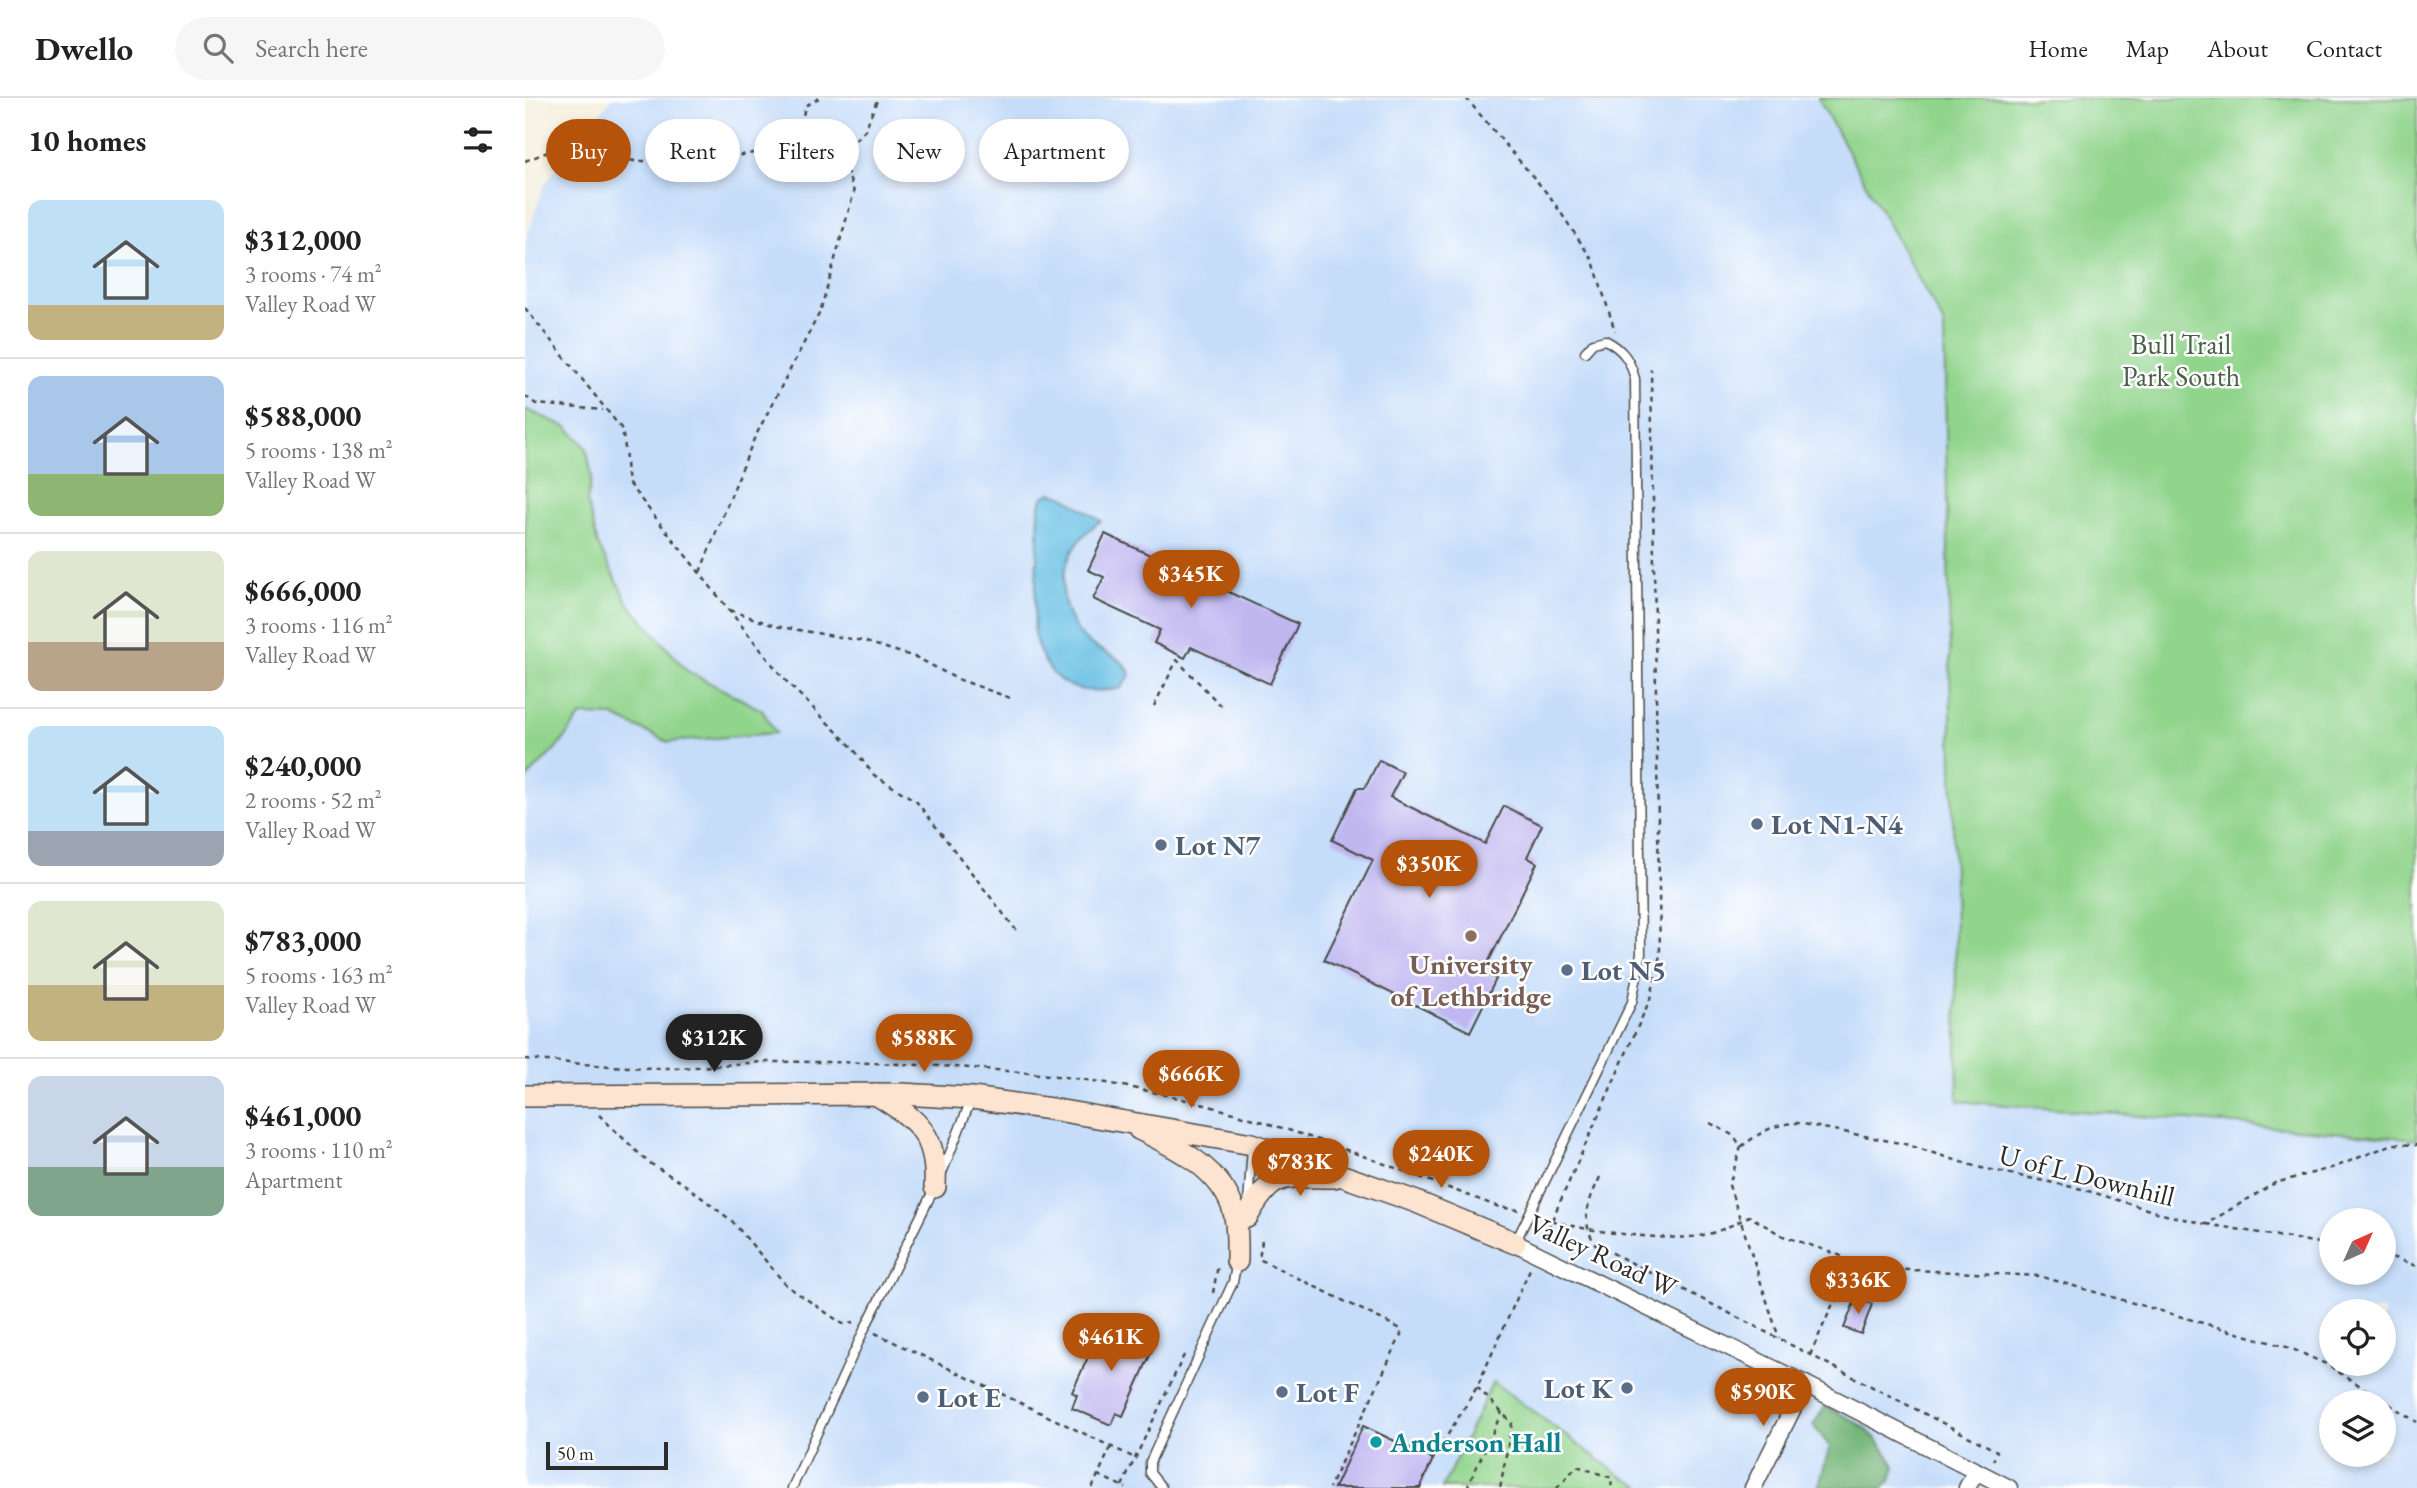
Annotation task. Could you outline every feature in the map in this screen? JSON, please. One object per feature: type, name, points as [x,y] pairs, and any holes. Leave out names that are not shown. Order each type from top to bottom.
[{"type":"street","points":[[525,1087],[552,1096]]},
{"type":"street","points":[[876,1094],[902,1111],[930,1140],[936,1156],[935,1187]]},
{"type":"street","name":"Valley Road W","points":[[525,1096],[876,1094],[972,1098],[1122,1120],[1252,1144],[1351,1177],[1537,1254],[1805,1384],[2009,1488]]},
{"type":"street","points":[[525,1103],[552,1096]]},
{"type":"street","points":[[1122,1120],[1182,1150],[1213,1178],[1234,1211],[1228,1262]]},
{"type":"street","points":[[1247,1217],[1262,1191],[1273,1180],[1351,1177]]},
{"type":"street","points":[[1753,1488],[1805,1384]]},
{"type":"street","points":[[1967,1488],[1976,1471]]},
{"type":"lane","points":[[1514,1244],[1632,1002],[1641,954],[1635,379],[1631,364],[1620,348],[1605,340],[1593,343],[1585,352]]},
{"type":"lane","points":[[792,1488],[865,1328],[961,1133],[972,1098]]},
{"type":"lane","points":[[1162,1488],[1150,1473],[1150,1465],[1233,1282],[1228,1262],[1247,1217],[1252,1144]]},
{"type":"path","points":[[802,119],[805,106],[819,98]]},
{"type":"path","points":[[859,136],[865,130],[878,98]]},
{"type":"path","points":[[1466,98],[1551,198],[1593,261],[1620,348]]},
{"type":"path","points":[[525,161],[565,145],[633,160],[709,161],[754,153]]},
{"type":"path","points":[[700,574],[754,439],[820,312],[854,192],[851,182]]},
{"type":"path","points":[[525,308],[621,428],[627,448],[625,462],[628,484],[784,679],[851,746],[874,775],[916,802],[1016,930]]},
{"type":"path","points":[[1420,1488],[1433,1459],[1477,1387],[1537,1254],[1651,997],[1660,955],[1651,369]]},
{"type":"path","points":[[525,396],[536,404],[604,410]]},
{"type":"path","points":[[727,608],[775,626],[863,641],[918,658],[955,678],[1013,699]]},
{"type":"path","points":[[1154,706],[1177,660],[1224,709]]},
{"type":"path","points":[[599,1114],[641,1157],[684,1184],[732,1221],[787,1286],[843,1324],[850,1321],[1150,1465]]},
{"type":"path","points":[[1710,1123],[1734,1136],[1741,1147],[1730,1185],[1754,1268],[1780,1339]]},
{"type":"path","name":"U of L Downhill","points":[[1741,1147],[1761,1132],[1784,1123],[1798,1123],[1905,1144],[1977,1167],[2082,1189],[2166,1215],[2206,1224],[2275,1183],[2336,1167],[2393,1144],[2417,1145]]},
{"type":"path","points":[[1600,1177],[1588,1206],[1585,1228],[1595,1244],[1997,1451]]},
{"type":"path","points":[[1530,1212],[1551,1221],[1585,1228],[1664,1238],[1699,1236],[1727,1228],[1749,1216],[1783,1237],[1835,1253],[1869,1268],[2039,1276],[2290,1348],[2326,1364],[2417,1422]]},
{"type":"path","points":[[2206,1224],[2319,1243]]},
{"type":"path","points":[[1262,1241],[1259,1259],[1401,1329],[1401,1335],[1329,1488]]},
{"type":"path","points":[[2396,1259],[2417,1266]]},
{"type":"path","points":[[1213,1296],[1228,1262]]},
{"type":"path","points":[[1809,1355],[1832,1306],[1869,1268]]},
{"type":"path","points":[[1098,1475],[1124,1487],[1135,1458],[1189,1346]]},
{"type":"path","points":[[1477,1387],[1511,1423],[1500,1488]]},
{"type":"path","points":[[1467,1488],[1501,1412]]},
{"type":"path","points":[[1092,1488],[1111,1447]]},
{"type":"path","points":[[1557,1488],[1577,1466],[1612,1478],[1611,1488]]},
{"type":"shaded area","name":"University of Lethbridge","points":[[612,98],[1855,98],[2417,653],[2417,1488],[525,1488],[525,242],[546,182],[631,182],[631,119],[596,119]]},
{"type":"green space","name":"Bull Trail Park South","points":[[1818,98],[2417,98],[2417,1139],[1958,1101],[1944,324]]},
{"type":"green space","points":[[525,409],[567,427],[586,447],[592,476],[587,501],[598,545],[628,603],[687,671],[762,710],[776,733],[668,742],[613,716],[581,715],[562,742],[525,780]]},
{"type":"green space","points":[[1493,1382],[1621,1476],[1643,1488],[1442,1488]]},
{"type":"green space","points":[[1825,1407],[1866,1429],[1888,1454],[1895,1466],[1891,1481],[1883,1488],[1818,1488],[1830,1447],[1813,1425]]},
{"type":"water","points":[[1050,493],[1063,496],[1101,521],[1076,545],[1068,560],[1063,592],[1073,624],[1084,639],[1123,663],[1127,669],[1130,675],[1121,688],[1089,691],[1075,688],[1054,675],[1039,651],[1034,634],[1039,508],[1042,498]]},
{"type":"building","points":[[1105,534],[1193,575],[1198,565],[1229,579],[1224,590],[1298,624],[1270,684],[1191,647],[1185,658],[1154,643],[1160,630],[1093,599],[1104,577],[1088,570]]},
{"type":"building","points":[[1379,760],[1403,772],[1390,797],[1485,844],[1504,806],[1542,825],[1527,857],[1537,863],[1483,973],[1496,979],[1470,1032],[1324,960],[1373,860],[1332,840],[1357,788],[1365,788]]},
{"type":"building","points":[[1856,1298],[1872,1304],[1861,1334],[1844,1328]]},
{"type":"building","points":[[1105,1320],[1155,1344],[1123,1416],[1116,1413],[1111,1425],[1072,1408],[1077,1395],[1072,1392]]},
{"type":"building","name":"Anderson Hall","points":[[1363,1426],[1433,1459],[1420,1488],[1334,1488]]},
{"type":"place","name":"Lot N1-N4","points":[[1757,824]]},
{"type":"place","name":"Lot N7","points":[[1161,845]]},
{"type":"place","name":"University of Lethbridge","points":[[1471,936]]},
{"type":"place","name":"Lot N5","points":[[1567,970]]},
{"type":"place","name":"Lot K","points":[[1627,1388]]},
{"type":"place","name":"Lot F","points":[[1282,1392]]},
{"type":"place","name":"Lot E","points":[[923,1397]]},
{"type":"place","name":"Anderson Hall","points":[[1376,1442]]}]
